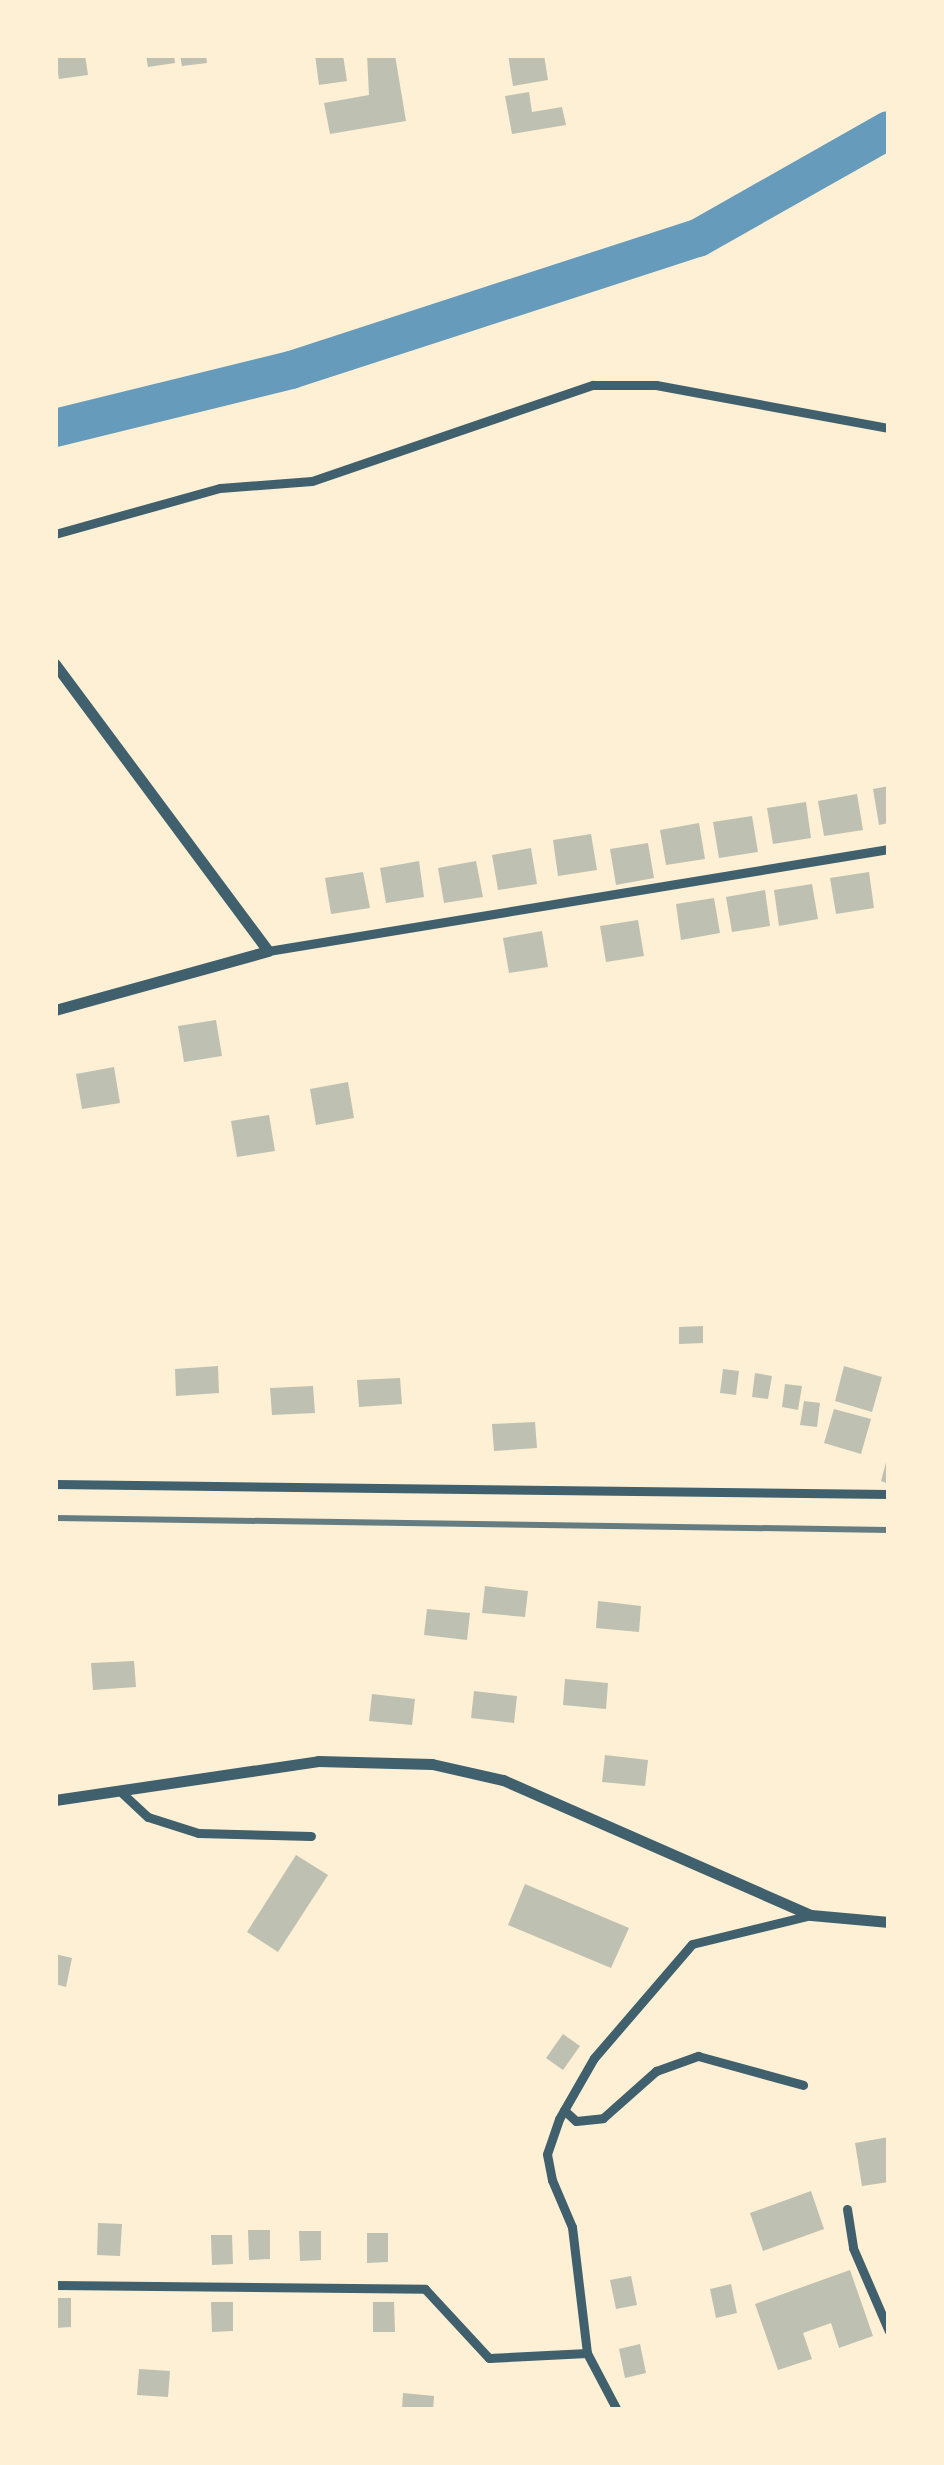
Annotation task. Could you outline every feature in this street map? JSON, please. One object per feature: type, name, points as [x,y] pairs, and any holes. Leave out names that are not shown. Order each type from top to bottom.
[{"type":"street","points":[[55,534],[220,488],[312,481],[593,385],[656,385],[889,428]]},
{"type":"street","points":[[55,664],[268,951]]},
{"type":"street","points":[[55,1010],[268,951],[889,849]]},
{"type":"street","points":[[55,1484],[889,1494]]},
{"type":"street","points":[[55,1800],[122,1793],[318,1760],[432,1764],[503,1780],[811,1915],[889,1922]]},
{"type":"street","points":[[122,1793],[148,1817],[198,1833],[311,1836]]},
{"type":"street","points":[[617,2410],[587,2353],[572,2227],[548,2154],[564,2110],[594,2058],[692,1944],[811,1915]]},
{"type":"street","points":[[564,2110],[576,2122],[603,2118],[656,2071],[698,2056],[803,2085]]},
{"type":"street","points":[[847,2209],[854,2248],[889,2331]]},
{"type":"street","points":[[55,2285],[425,2289],[489,2358],[587,2353]]},
{"type":"building","points":[[55,55],[85,55],[88,75],[59,79]]},
{"type":"building","points":[[146,55],[174,55],[175,63],[148,67]]},
{"type":"building","points":[[180,55],[206,55],[207,63],[182,66]]},
{"type":"building","points":[[315,55],[343,55],[347,81],[319,85]]},
{"type":"building","points":[[367,55],[395,55],[406,121],[330,134],[324,103],[369,95]]},
{"type":"building","points":[[508,55],[544,55],[548,80],[513,86]]},
{"type":"building","points":[[529,92],[532,112],[562,107],[566,125],[512,134],[505,96]]},
{"type":"building","points":[[889,786],[889,823],[879,825],[873,789]]},
{"type":"building","points":[[857,794],[863,830],[824,836],[818,801]]},
{"type":"building","points":[[806,802],[811,838],[773,844],[767,808]]},
{"type":"building","points":[[752,816],[758,852],[719,858],[713,822]]},
{"type":"building","points":[[699,823],[705,859],[666,865],[660,830]]},
{"type":"building","points":[[591,834],[597,870],[558,876],[553,840]]},
{"type":"building","points":[[648,843],[654,878],[616,885],[610,849]]},
{"type":"building","points":[[531,848],[537,884],[498,890],[492,855]]},
{"type":"building","points":[[419,861],[424,897],[386,903],[380,868]]},
{"type":"building","points":[[476,861],[483,897],[444,903],[438,868]]},
{"type":"building","points":[[363,872],[370,908],[331,914],[325,878]]},
{"type":"building","points":[[869,872],[874,908],[836,914],[830,878]]},
{"type":"building","points":[[812,884],[818,919],[779,926],[774,890]]},
{"type":"building","points":[[765,890],[770,926],[732,932],[726,897]]},
{"type":"building","points":[[714,898],[720,933],[681,940],[676,904]]},
{"type":"building","points":[[638,920],[644,956],[606,962],[600,926]]},
{"type":"building","points":[[542,931],[548,967],[509,973],[503,938]]},
{"type":"building","points":[[216,1020],[222,1056],[184,1062],[178,1026]]},
{"type":"building","points":[[114,1067],[120,1103],[82,1109],[76,1074]]},
{"type":"building","points":[[348,1082],[354,1118],[316,1125],[310,1089]]},
{"type":"building","points":[[269,1115],[275,1151],[237,1157],[231,1121]]},
{"type":"building","points":[[703,1326],[703,1343],[679,1344],[679,1327]]},
{"type":"building","points":[[218,1366],[219,1393],[176,1396],[175,1369]]},
{"type":"building","points":[[844,1366],[882,1377],[872,1412],[835,1401]]},
{"type":"building","points":[[723,1369],[739,1371],[736,1395],[720,1393]]},
{"type":"building","points":[[755,1373],[772,1376],[768,1399],[752,1397]]},
{"type":"building","points":[[400,1378],[402,1404],[359,1407],[357,1380]]},
{"type":"building","points":[[785,1384],[802,1386],[798,1410],[782,1407]]},
{"type":"building","points":[[313,1386],[315,1413],[272,1415],[270,1388]]},
{"type":"building","points":[[804,1401],[820,1403],[817,1427],[800,1425]]},
{"type":"building","points":[[834,1409],[871,1419],[861,1454],[824,1443]]},
{"type":"building","points":[[535,1422],[537,1448],[494,1451],[492,1424]]},
{"type":"building","points":[[889,1456],[889,1484],[881,1481]]},
{"type":"building","points":[[485,1586],[528,1591],[525,1617],[482,1613]]},
{"type":"building","points":[[598,1601],[641,1606],[639,1632],[596,1628]]},
{"type":"building","points":[[427,1609],[470,1613],[467,1640],[424,1635]]},
{"type":"building","points":[[134,1661],[136,1687],[93,1690],[91,1663]]},
{"type":"building","points":[[565,1679],[608,1683],[606,1709],[563,1705]]},
{"type":"building","points":[[474,1691],[517,1696],[514,1723],[471,1718]]},
{"type":"building","points":[[372,1694],[415,1699],[412,1725],[369,1721]]},
{"type":"building","points":[[605,1755],[648,1760],[645,1786],[602,1782]]},
{"type":"building","points":[[296,1855],[328,1875],[278,1952],[247,1932]]},
{"type":"building","points":[[525,1884],[629,1928],[611,1968],[508,1925]]},
{"type":"building","points":[[55,1954],[72,1958],[66,1987],[55,1984]]},
{"type":"building","points":[[563,2034],[580,2046],[563,2070],[546,2058]]},
{"type":"building","points":[[889,2137],[889,2182],[862,2186],[855,2143]]},
{"type":"building","points":[[811,2191],[824,2229],[763,2251],[750,2213]]},
{"type":"building","points":[[98,2223],[122,2224],[120,2256],[97,2255]]},
{"type":"building","points":[[248,2230],[270,2230],[270,2259],[249,2260]]},
{"type":"building","points":[[299,2231],[321,2231],[321,2260],[300,2261]]},
{"type":"building","points":[[367,2233],[388,2233],[388,2262],[367,2263]]},
{"type":"building","points":[[211,2235],[232,2235],[233,2264],[212,2265]]},
{"type":"building","points":[[850,2270],[873,2336],[839,2348],[831,2323],[803,2333],[812,2359],[778,2370],[755,2304]]},
{"type":"building","points":[[631,2276],[637,2305],[616,2309],[610,2280]]},
{"type":"building","points":[[731,2284],[737,2313],[716,2318],[710,2289]]},
{"type":"building","points":[[55,2298],[71,2298],[71,2327],[55,2328]]},
{"type":"building","points":[[211,2302],[233,2302],[233,2331],[212,2332]]},
{"type":"building","points":[[373,2302],[394,2302],[395,2332],[373,2332]]},
{"type":"building","points":[[640,2344],[646,2373],[625,2378],[619,2349]]},
{"type":"building","points":[[139,2369],[170,2371],[168,2397],[137,2395]]},
{"type":"building","points":[[403,2393],[434,2396],[433,2410],[402,2410]]},
{"type":"waterway","points":[[55,428],[291,370],[698,238],[889,130]]},
{"type":"railway","points":[[55,1518],[889,1530]]}]
